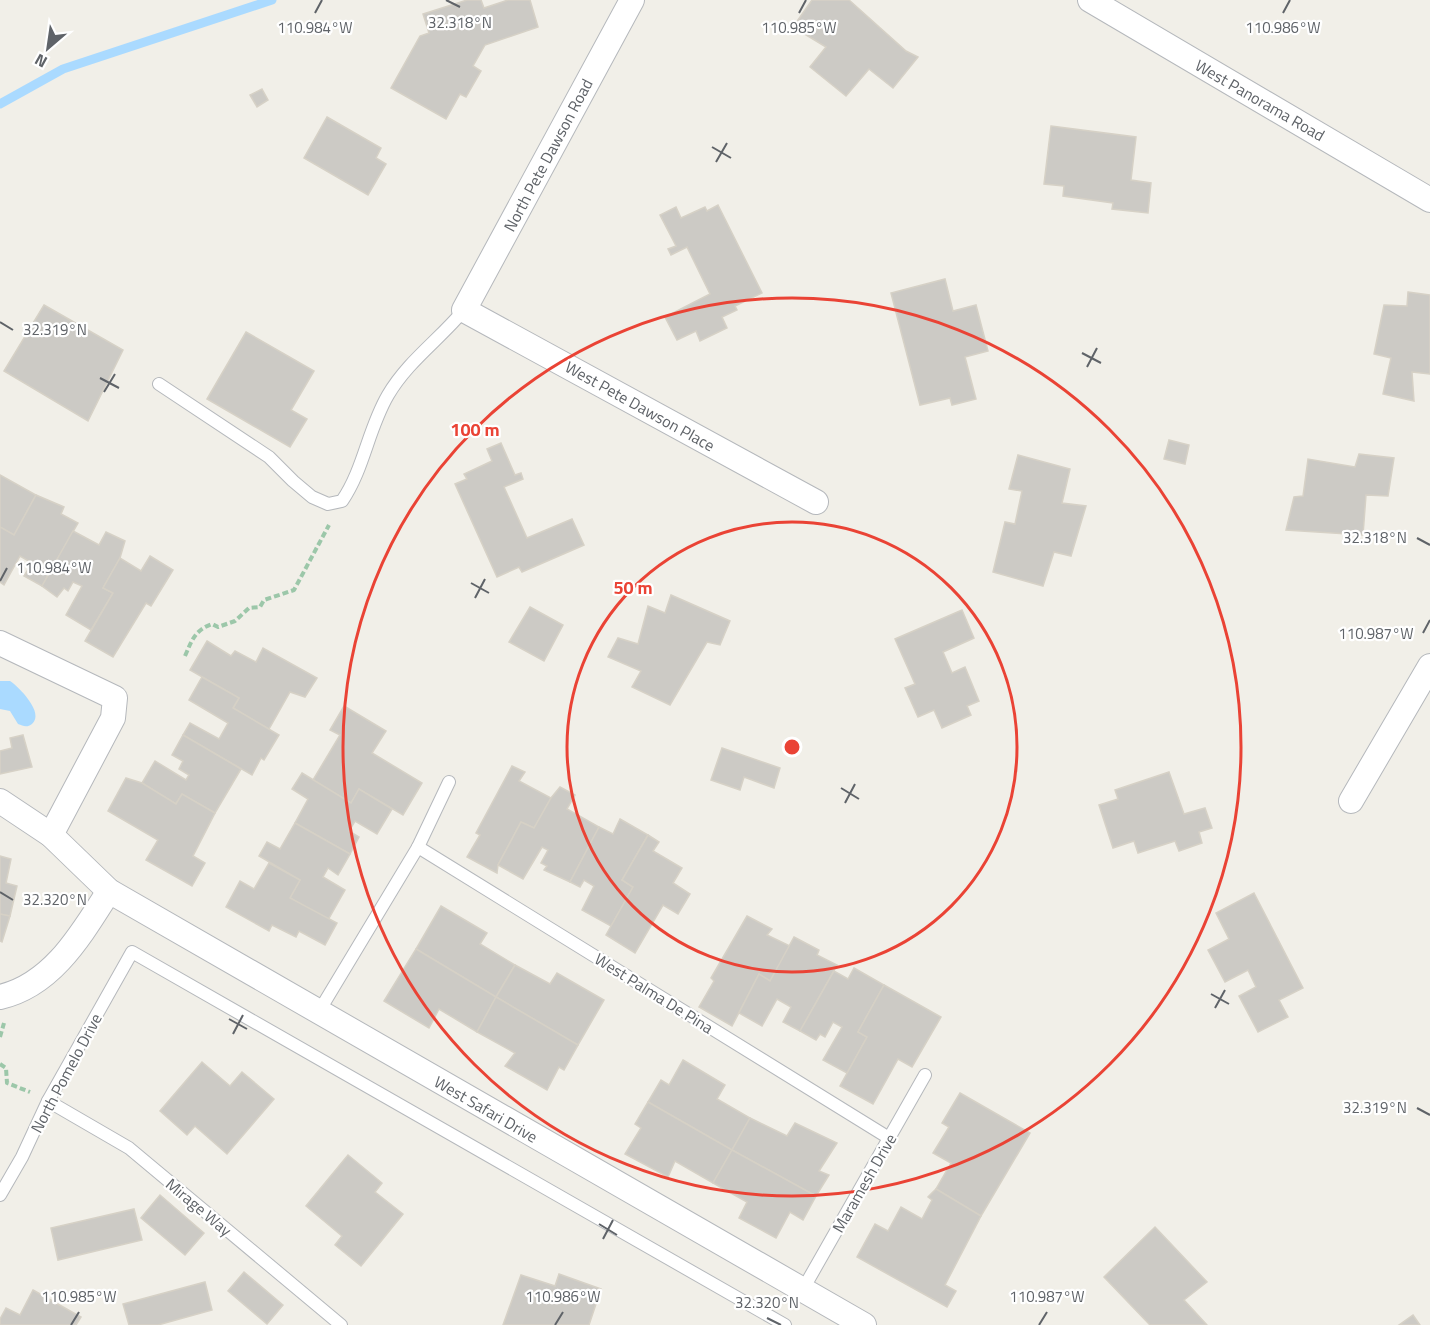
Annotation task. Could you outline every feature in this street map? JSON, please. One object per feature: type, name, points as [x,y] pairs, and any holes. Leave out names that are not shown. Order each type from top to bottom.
[{"type":"street","name":"North Pete Dawson Road","points":[[464,310],[632,0]]},
{"type":"street","name":"West Panorama Road","points":[[1090,0],[1430,200]]},
{"type":"street","name":"West Pete Dawson Place","points":[[464,310],[816,502]]},
{"type":"street","points":[[0,643],[115,698],[113,718],[51,835]]},
{"type":"street","points":[[1351,801],[1430,666]]},
{"type":"street","name":"West Safari Drive","points":[[0,801],[51,835],[110,891],[318,1013],[864,1325]]},
{"type":"street","points":[[0,997],[14,994],[47,973],[73,946],[110,891]]},
{"type":"lane","points":[[159,384],[269,457],[312,497],[328,504],[342,501],[353,485],[370,433],[404,370],[448,329],[464,310]]},
{"type":"lane","points":[[318,1013],[418,847],[449,782]]},
{"type":"lane","name":"West Palma De Pina","points":[[418,847],[889,1138]]},
{"type":"lane","name":"North Pomelo Drive","points":[[0,1195],[22,1157],[48,1101],[132,952],[784,1325]]},
{"type":"lane","name":"Maramesh Drive","points":[[802,1291],[926,1075]]},
{"type":"lane","name":"Mirage Way","points":[[48,1101],[129,1148],[341,1325]]},
{"type":"path","points":[[185,656],[194,634],[201,628],[212,624],[218,627],[235,621],[249,608],[260,607],[264,600],[294,590],[342,501]]},
{"type":"path","points":[[0,1064],[6,1068],[7,1083],[48,1101]]},
{"type":"water","points":[[0,681],[10,681],[29,701],[35,713],[32,724],[23,726],[18,724],[10,711],[0,709]]},
{"type":"building","points":[[467,0],[481,0],[484,8],[508,0],[530,0],[538,27],[485,45],[473,66],[481,71],[466,97],[460,94],[446,119],[391,88],[420,36],[429,33],[423,14]]},
{"type":"building","points":[[812,0],[849,0],[906,51],[918,57],[893,88],[869,69],[846,96],[810,67],[826,47],[793,27]]},
{"type":"building","points":[[262,89],[268,100],[257,107],[250,95]]},
{"type":"building","points":[[327,117],[381,148],[376,158],[386,164],[368,195],[304,158]]},
{"type":"building","points":[[1051,126],[1136,137],[1131,180],[1151,183],[1148,213],[1112,209],[1113,203],[1063,196],[1064,186],[1044,184]]},
{"type":"building","points":[[718,205],[762,293],[735,306],[737,310],[722,317],[727,328],[700,341],[696,331],[677,340],[665,317],[710,294],[687,247],[671,255],[668,249],[676,246],[660,215],[676,207],[681,218],[705,207],[707,211]]},
{"type":"building","points":[[945,279],[953,311],[976,305],[988,351],[965,357],[976,399],[952,405],[950,398],[920,405],[891,293]]},
{"type":"building","points":[[1408,292],[1430,295],[1430,374],[1412,372],[1414,401],[1383,394],[1391,358],[1374,354],[1384,305],[1407,306]]},
{"type":"building","points":[[44,305],[123,350],[88,421],[4,371]]},
{"type":"building","points":[[246,332],[314,371],[291,410],[307,419],[290,447],[207,399]]},
{"type":"building","points":[[1169,440],[1189,445],[1185,464],[1164,459]]},
{"type":"building","points":[[501,443],[515,475],[521,473],[523,479],[504,487],[527,538],[572,519],[584,545],[522,572],[519,567],[497,577],[455,484],[467,479],[464,474],[492,461],[487,449]]},
{"type":"building","points":[[1359,454],[1394,458],[1388,496],[1366,495],[1363,535],[1286,530],[1294,497],[1303,496],[1308,459],[1355,467]]},
{"type":"building","points":[[1018,455],[1070,469],[1062,503],[1086,506],[1071,556],[1054,552],[1043,586],[993,572],[1005,522],[1015,524],[1022,491],[1009,489]]},
{"type":"building","points":[[0,475],[36,495],[14,535],[0,527]]},
{"type":"building","points":[[36,495],[64,507],[61,514],[78,523],[42,586],[24,576],[32,563],[20,556],[4,585],[0,582],[0,527],[14,535]]},
{"type":"building","points":[[73,531],[99,545],[106,532],[125,541],[120,558],[103,588],[113,593],[91,630],[66,615],[82,586],[73,582],[68,591],[64,588],[57,597],[42,586]]},
{"type":"building","points":[[150,556],[173,570],[151,606],[146,603],[113,657],[85,641],[113,593],[103,588],[120,558],[141,571]]},
{"type":"building","points":[[671,595],[730,621],[720,645],[707,642],[670,705],[632,687],[641,671],[608,657],[618,638],[638,644],[648,606],[665,613]]},
{"type":"building","points":[[530,607],[563,625],[544,661],[509,642]]},
{"type":"building","points":[[962,610],[974,638],[943,652],[952,673],[965,667],[979,701],[967,706],[971,715],[942,728],[934,710],[918,717],[905,688],[915,684],[895,639]]},
{"type":"building","points":[[207,641],[231,656],[235,651],[256,662],[263,648],[317,678],[305,697],[290,692],[269,729],[233,708],[239,698],[190,670]]},
{"type":"building","points":[[202,677],[239,698],[233,708],[279,735],[264,760],[261,758],[252,775],[183,735],[190,723],[219,739],[228,723],[189,700]]},
{"type":"building","points":[[344,706],[386,731],[372,753],[422,783],[403,815],[359,789],[351,803],[313,780],[340,735],[330,730]]},
{"type":"building","points":[[23,735],[32,767],[0,774],[0,751],[12,748],[10,738]]},
{"type":"building","points":[[183,735],[241,769],[215,813],[182,794],[176,804],[142,783],[155,761],[186,780],[189,775],[179,769],[183,761],[172,755]]},
{"type":"building","points":[[722,748],[780,768],[774,788],[744,777],[740,790],[711,780]]},
{"type":"building","points":[[512,766],[525,772],[519,781],[551,798],[534,828],[521,822],[498,865],[497,873],[467,857],[480,835],[476,833]]},
{"type":"building","points":[[1169,772],[1184,814],[1205,808],[1212,828],[1199,832],[1202,843],[1179,851],[1175,841],[1138,853],[1134,841],[1113,848],[1099,805],[1118,799],[1115,790]]},
{"type":"building","points":[[302,773],[351,803],[359,789],[392,809],[377,834],[355,821],[349,831],[359,837],[350,854],[295,823],[308,799],[292,789]]},
{"type":"building","points":[[126,778],[142,783],[176,804],[182,794],[215,813],[193,856],[205,863],[192,886],[146,860],[158,840],[108,811]]},
{"type":"building","points":[[560,787],[575,795],[567,809],[599,827],[570,882],[544,870],[547,866],[541,863],[548,850],[542,847],[523,879],[498,865],[521,822],[534,828]]},
{"type":"building","points":[[620,819],[648,835],[622,880],[633,887],[611,926],[582,910],[594,886],[584,880],[580,887],[570,882],[599,827],[613,834]]},
{"type":"building","points":[[295,823],[350,854],[338,875],[328,868],[323,877],[345,890],[328,920],[290,898],[300,880],[259,856],[267,842],[280,849]]},
{"type":"building","points":[[648,835],[659,842],[653,851],[682,868],[673,883],[690,894],[678,914],[663,905],[635,953],[606,935],[633,887],[622,880]]},
{"type":"building","points":[[0,856],[11,859],[6,883],[17,886],[10,916],[0,914]]},
{"type":"building","points":[[269,863],[300,880],[290,898],[337,923],[325,945],[299,931],[296,937],[272,925],[269,931],[226,907],[240,881],[254,889]]},
{"type":"building","points":[[1254,893],[1303,988],[1279,1000],[1288,1017],[1258,1032],[1239,996],[1256,987],[1248,970],[1225,982],[1208,950],[1229,939],[1216,913]]},
{"type":"building","points":[[441,906],[487,933],[480,944],[515,965],[496,997],[416,949]]},
{"type":"building","points":[[0,914],[10,916],[2,942],[0,941]]},
{"type":"building","points":[[747,916],[772,929],[767,935],[790,946],[770,981],[759,974],[732,1026],[699,1007],[714,981],[711,978]]},
{"type":"building","points":[[794,937],[819,950],[817,955],[837,965],[800,1031],[783,1022],[791,1007],[777,999],[762,1026],[739,1013],[759,974],[770,981]]},
{"type":"building","points":[[416,949],[496,997],[477,1032],[439,1009],[429,1028],[384,1001]]},
{"type":"building","points":[[515,965],[550,984],[557,973],[604,1000],[578,1045],[496,997]]},
{"type":"building","points":[[854,968],[884,985],[858,1032],[867,1037],[847,1073],[823,1060],[842,1027],[833,1022],[825,1037],[820,1034],[816,1040],[800,1031],[834,971],[848,979]]},
{"type":"building","points":[[884,985],[941,1017],[912,1067],[898,1059],[873,1104],[840,1086],[867,1037],[858,1032]]},
{"type":"building","points":[[496,997],[578,1045],[564,1070],[559,1067],[547,1090],[505,1066],[515,1053],[477,1032]]},
{"type":"building","points":[[683,1060],[725,1085],[717,1099],[750,1118],[732,1150],[648,1102],[661,1080],[669,1085]]},
{"type":"building","points":[[202,1062],[230,1086],[242,1072],[274,1099],[227,1154],[195,1126],[187,1135],[160,1111]]},
{"type":"building","points":[[960,1093],[1030,1133],[981,1216],[936,1189],[951,1163],[933,1153],[949,1127],[942,1123]]},
{"type":"building","points":[[648,1102],[732,1150],[713,1183],[675,1161],[668,1177],[625,1154],[641,1128],[635,1124]]},
{"type":"building","points":[[750,1118],[787,1136],[795,1123],[837,1143],[819,1171],[829,1175],[816,1196],[732,1150]]},
{"type":"building","points":[[732,1150],[816,1196],[803,1220],[790,1212],[776,1238],[739,1218],[747,1202],[713,1183]]},
{"type":"building","points":[[348,1155],[382,1183],[375,1192],[403,1214],[361,1266],[335,1245],[342,1236],[306,1206]]},
{"type":"building","points":[[936,1189],[981,1216],[945,1285],[956,1291],[947,1307],[857,1257],[875,1224],[888,1231],[901,1207],[922,1219],[932,1200],[928,1197]]},
{"type":"building","points":[[160,1195],[204,1233],[185,1255],[141,1218]]},
{"type":"building","points":[[134,1209],[142,1240],[58,1260],[51,1228]]},
{"type":"building","points":[[1155,1227],[1207,1282],[1184,1300],[1207,1325],[1150,1325],[1104,1277]]},
{"type":"building","points":[[244,1272],[283,1305],[267,1324],[228,1291]]},
{"type":"building","points":[[559,1274],[601,1289],[589,1325],[503,1325],[521,1275],[555,1286]]},
{"type":"building","points":[[205,1282],[212,1310],[158,1325],[129,1325],[123,1304]]},
{"type":"building","points":[[33,1290],[81,1317],[76,1325],[0,1325],[0,1319],[6,1308],[20,1315]]},
{"type":"building","points":[[1413,1315],[1420,1325],[1399,1325]]},
{"type":"waterway","points":[[0,104],[63,69],[272,0]]}]
